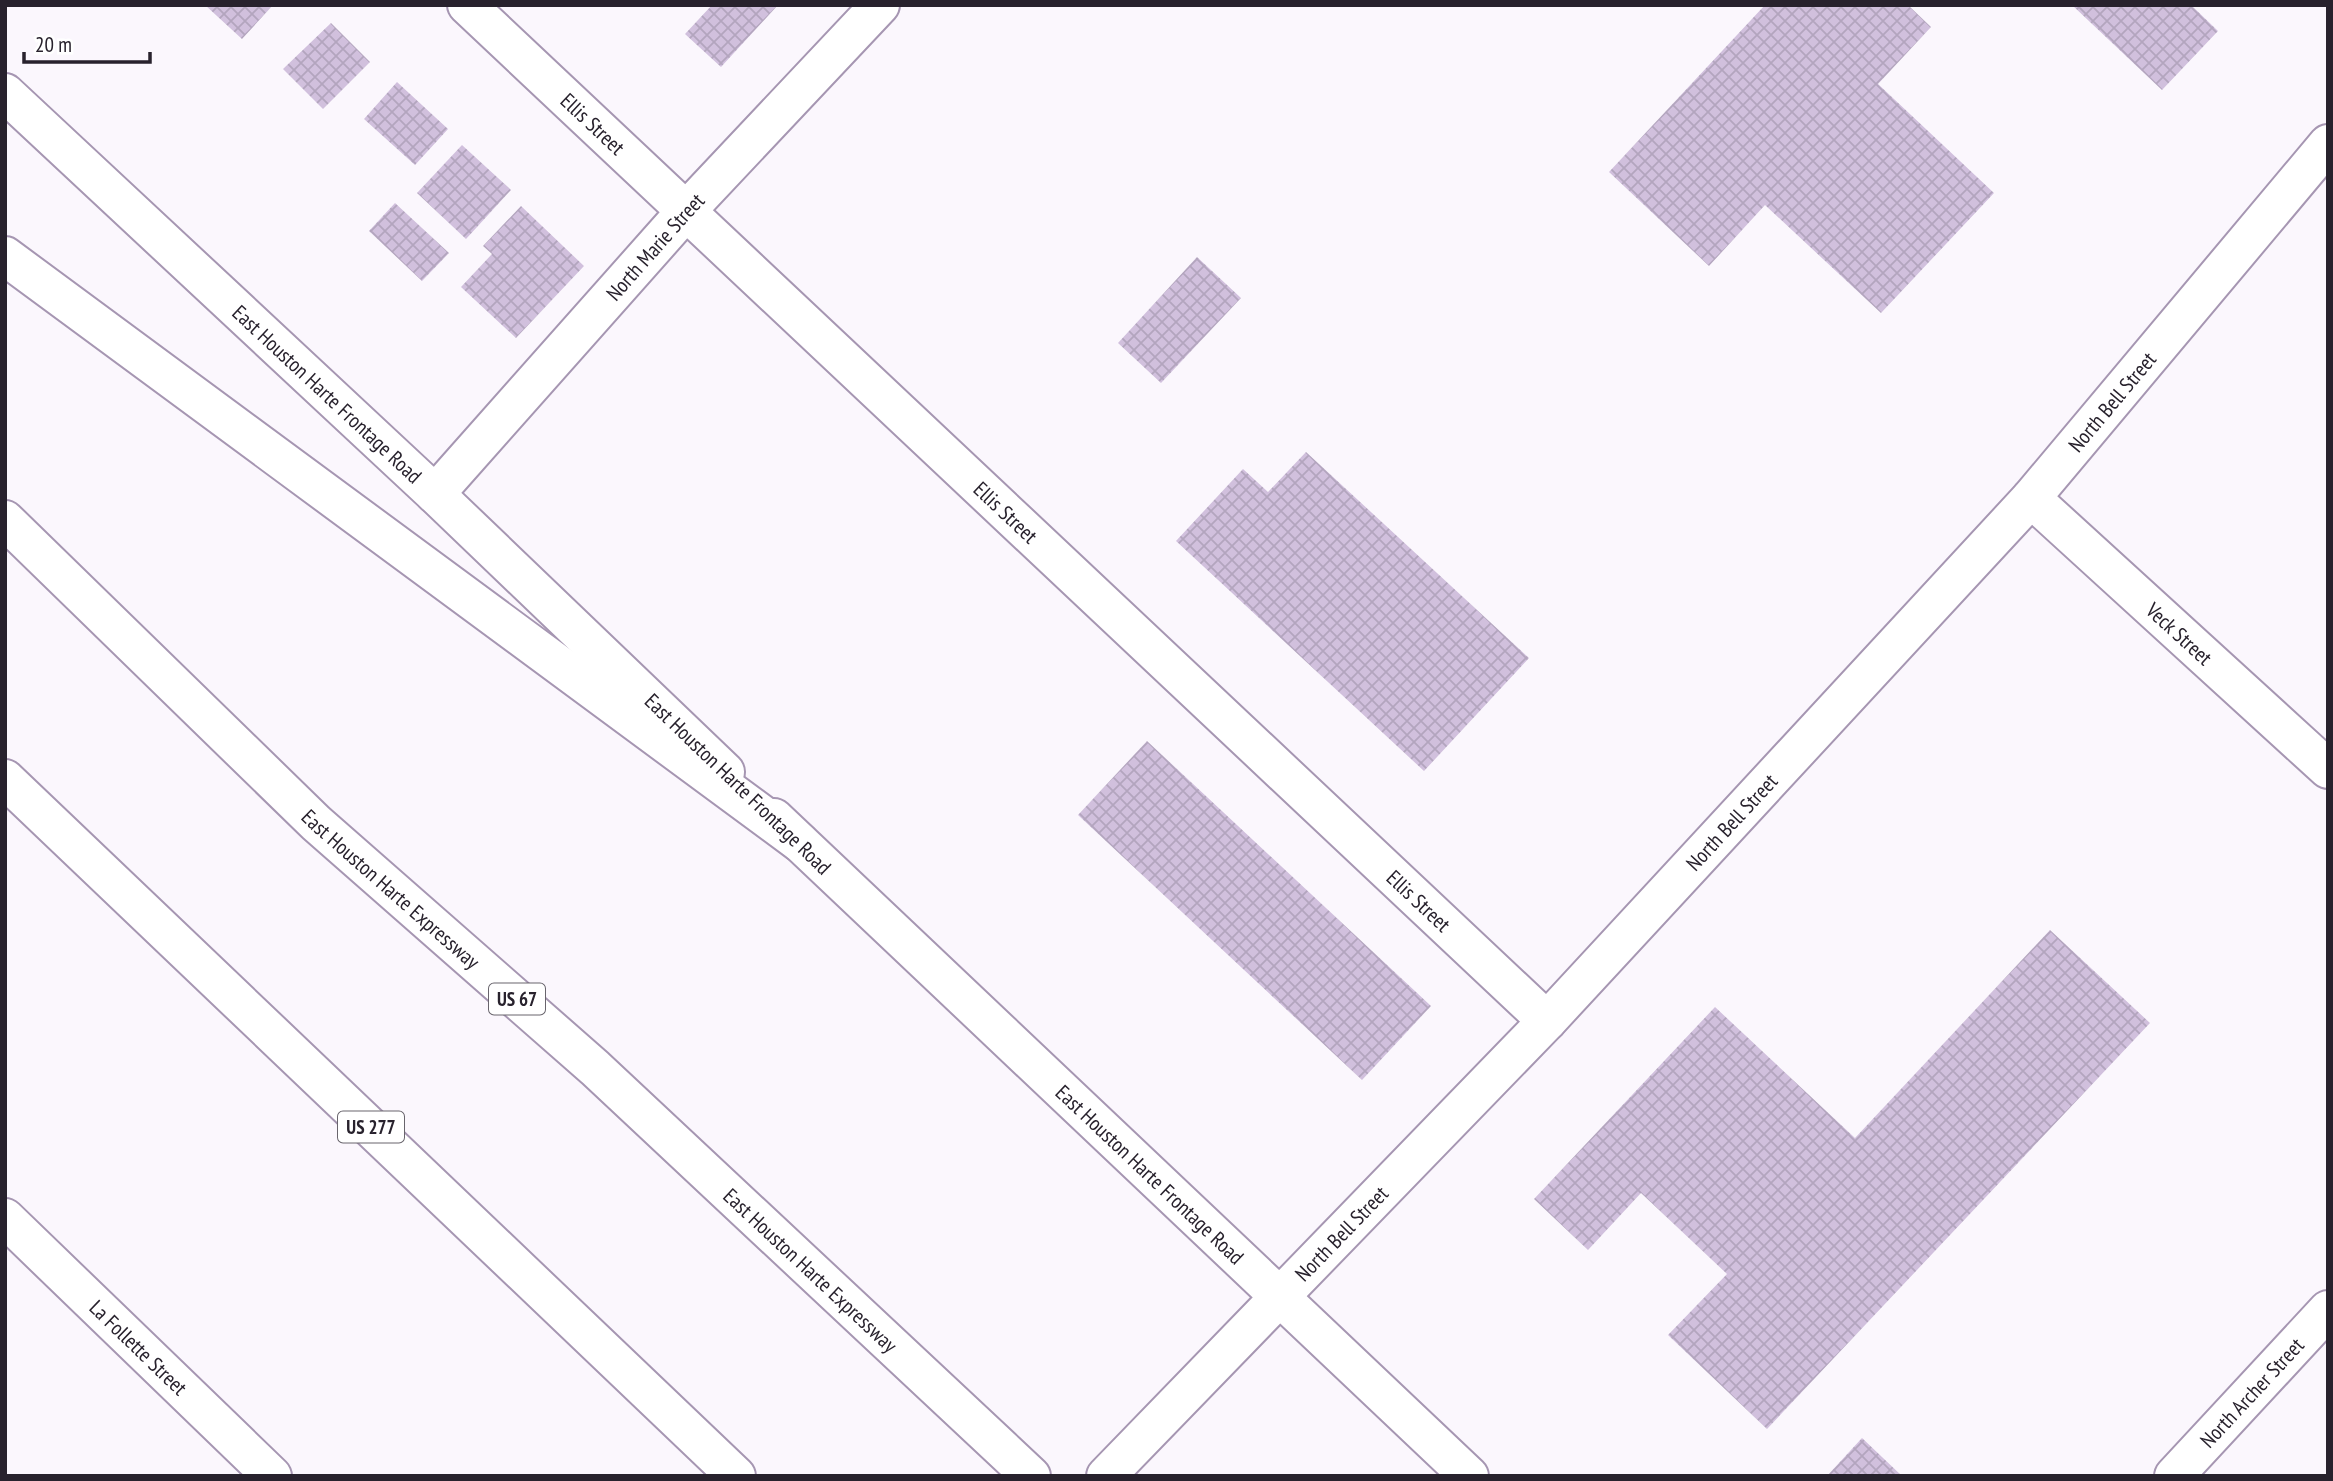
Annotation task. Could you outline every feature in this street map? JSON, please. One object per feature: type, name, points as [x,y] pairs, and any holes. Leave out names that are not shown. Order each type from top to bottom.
[{"type":"main road","name":"Ellis Street","points":[[467,5],[1546,1021]]},
{"type":"main road","name":"North Marie Street","points":[[435,494],[687,210],[880,5]]},
{"type":"main road","name":"East Houston Harte Frontage Road","points":[[5,93],[435,494],[799,842],[1280,1293],[1469,1476]]},
{"type":"main road","name":"North Bell Street","points":[[1106,1476],[1280,1293],[1546,1021],[2031,498],[2328,144]]},
{"type":"main road","points":[[5,256],[799,842]]},
{"type":"main road","name":"Veck Street","points":[[2031,498],[2328,769]]},
{"type":"main road","name":"East Houston Harte Expressway","points":[[5,520],[316,822],[594,1068],[1031,1476]]},
{"type":"main road","name":"US 277","points":[[5,779],[736,1476]]},
{"type":"main road","name":"La Follette Street","points":[[5,1218],[272,1476]]},
{"type":"main road","name":"North Archer Street","points":[[2174,1476],[2328,1310]]},
{"type":"building","points":[[205,5],[273,5],[242,39]]},
{"type":"building","points":[[712,5],[778,5],[721,67],[685,34]]},
{"type":"building","points":[[1765,5],[1908,5],[1931,27],[1878,84],[1994,193],[1881,313],[1765,205],[1709,266],[1609,172]]},
{"type":"building","points":[[2072,5],[2191,5],[2218,31],[2162,90]]},
{"type":"building","points":[[331,23],[370,62],[323,109],[283,69]]},
{"type":"building","points":[[397,82],[448,129],[415,165],[364,119]]},
{"type":"building","points":[[462,145],[511,190],[466,239],[417,193]]},
{"type":"building","points":[[395,203],[449,253],[422,281],[369,231]]},
{"type":"building","points":[[521,206],[584,266],[516,338],[461,287],[492,254],[483,246]]},
{"type":"building","points":[[1197,257],[1241,298],[1161,383],[1118,343]]},
{"type":"building","points":[[1306,452],[1529,658],[1424,771],[1176,541],[1243,469],[1268,492]]},
{"type":"building","points":[[1147,741],[1431,1006],[1362,1080],[1078,815]]},
{"type":"building","points":[[2050,930],[2150,1023],[1767,1429],[1668,1335],[1727,1274],[1641,1193],[1588,1250],[1534,1199],[1715,1007],[1855,1138]]},
{"type":"building","points":[[1862,1438],[1902,1476],[1827,1476]]}]
